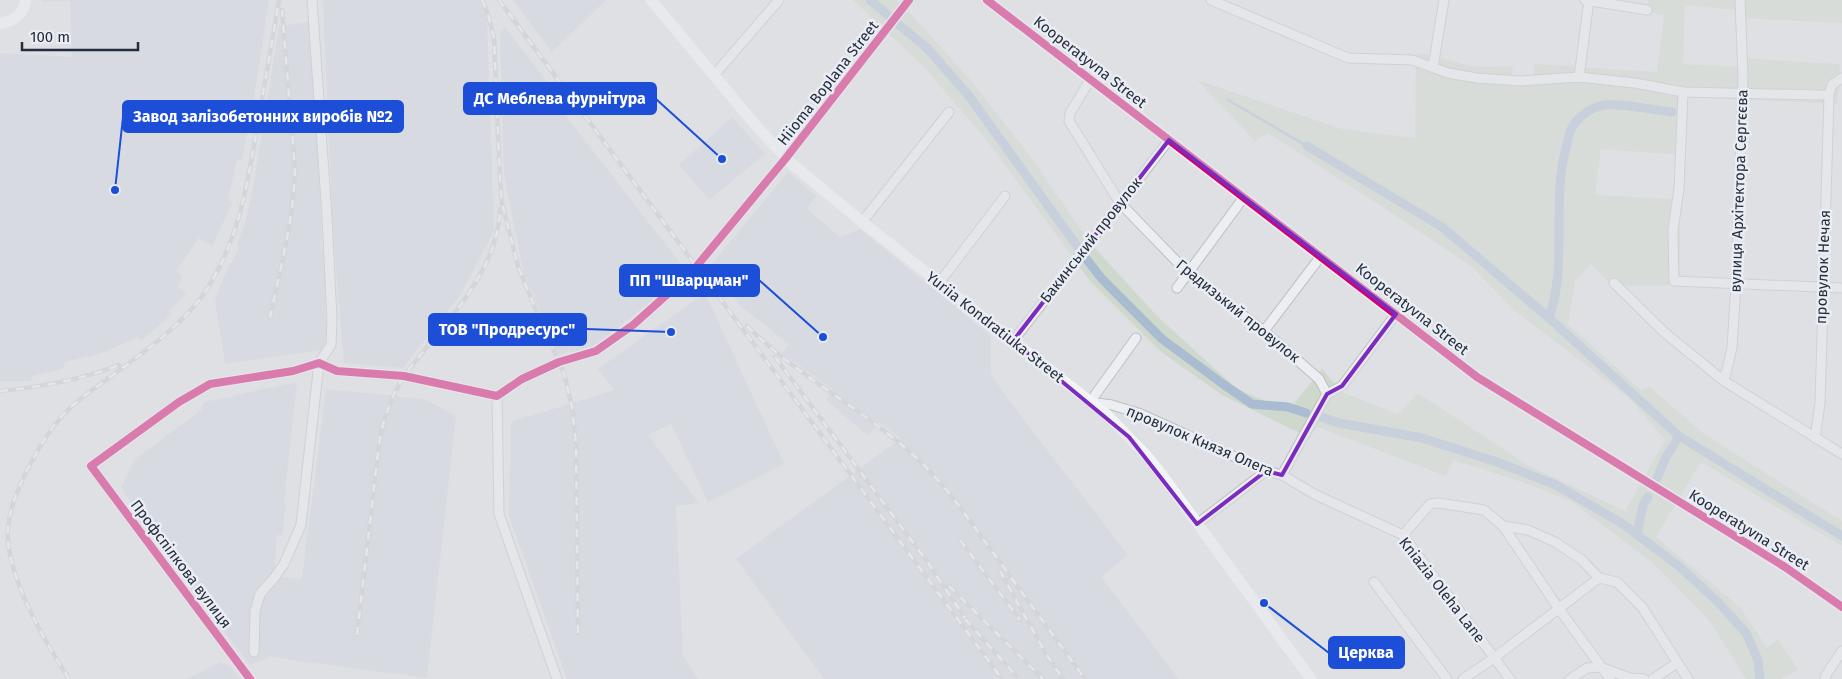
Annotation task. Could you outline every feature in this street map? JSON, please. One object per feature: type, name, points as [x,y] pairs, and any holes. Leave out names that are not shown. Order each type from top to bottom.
[{"type":"street","points":[[0,24],[13,20],[20,13],[26,0]]},
{"type":"street","name":"Профспілкова вулиця","points":[[254,652],[255,611],[260,594],[284,564],[301,525],[319,362],[331,345],[332,320],[327,216],[312,0]]},
{"type":"street","name":"Yuriia Kondratiuka Street","points":[[651,0],[786,158],[811,181],[1106,414],[1146,455],[1311,679]]},
{"type":"street","points":[[714,74],[779,0]]},
{"type":"street","name":"Hiioma Boplana Street","points":[[497,396],[522,379],[559,362],[596,351],[633,325],[696,267],[786,158],[909,0]]},
{"type":"street","name":"Kooperatyvna Street","points":[[987,0],[1477,377],[1785,567],[1842,607]]},
{"type":"street","points":[[1211,0],[1348,58],[1412,60],[1448,73],[1476,78],[1521,81],[1579,77],[1635,83],[1683,92],[1829,95],[1832,85],[1842,78]]},
{"type":"street","points":[[1433,67],[1444,0]]},
{"type":"street","name":"вулиця Архітектора Сергєєва","points":[[1724,381],[1732,348],[1736,284],[1742,94],[1740,0]]},
{"type":"street","points":[[1579,77],[1588,1],[1647,10]]},
{"type":"street","name":"Градизький провулок","points":[[1090,80],[1070,113],[1069,121],[1120,203],[1188,273],[1264,331],[1319,379],[1327,394]]},
{"type":"street","points":[[1683,92],[1678,189],[1673,230],[1674,281],[1842,288]]},
{"type":"street","name":"провулок Нечая","points":[[1815,438],[1820,404],[1829,95]]},
{"type":"street","points":[[862,222],[949,112]]},
{"type":"street","name":"Бакинський провулок","points":[[1013,341],[1169,140]]},
{"type":"street","points":[[939,283],[1005,196]]},
{"type":"street","points":[[1177,288],[1244,197]]},
{"type":"street","points":[[1264,331],[1321,256]]},
{"type":"street","points":[[1614,283],[1665,333],[1724,381],[1842,454]]},
{"type":"street","points":[[1282,475],[1327,394],[1342,386],[1396,314]]},
{"type":"street","points":[[1090,402],[1136,338]]},
{"type":"street","points":[[319,362],[337,371],[404,376],[497,396],[499,514],[557,679]]},
{"type":"street","name":"Профспілкова вулиця","points":[[250,679],[92,466],[179,402],[210,384],[293,371],[319,362]]},
{"type":"street","name":"провулок Князя Олега","points":[[1090,402],[1112,405],[1141,414],[1266,471],[1282,475]]},
{"type":"street","points":[[1197,524],[1266,471]]},
{"type":"street","name":"Kniazia Oleha Lane","points":[[1282,475],[1314,494],[1403,535],[1510,679]]},
{"type":"street","points":[[1403,535],[1430,504],[1439,503],[1484,510],[1503,526],[1559,609],[1610,679]]},
{"type":"street","points":[[1503,526],[1528,530],[1555,542],[1582,560],[1599,578],[1618,582],[1642,608],[1688,679]]},
{"type":"street","points":[[1463,679],[1494,658],[1599,578]]},
{"type":"street","points":[[1374,582],[1447,679]]},
{"type":"street","points":[[1825,679],[1842,651]]},
{"type":"street","points":[[1653,679],[1677,663]]},
{"type":"street","points":[[1570,679],[1587,668],[1600,667],[1630,678],[1644,679]]},
{"type":"highlighted area","points":[[1169,140],[1396,314],[1342,386],[1327,394],[1282,475],[1266,471],[1197,524],[1129,437],[1013,341]]},
{"type":"shaded area","points":[[42,0],[269,0],[253,104],[242,160],[237,159],[228,199],[233,202],[212,246],[199,238],[176,271],[183,277],[177,286],[186,294],[169,311],[172,314],[141,341],[138,337],[103,353],[65,362],[63,369],[32,376],[31,381],[0,381],[0,53],[72,57],[70,1],[42,2]]},
{"type":"shaded area","points":[[323,0],[480,0],[487,17],[494,231],[461,294],[403,368],[344,363],[333,233]]},
{"type":"shaded area","points":[[513,0],[606,0],[552,52]]},
{"type":"shaded area","points":[[853,0],[896,0],[911,14],[974,84],[1030,156],[1091,244],[1158,317],[1237,389],[1288,411],[1322,369],[1342,392],[1398,414],[1418,393],[1529,466],[1625,511],[1665,440],[1630,399],[1514,310],[1471,266],[1268,133],[1255,141],[1197,80],[1342,129],[1415,138],[1416,53],[1473,66],[1513,67],[1512,77],[1534,77],[1534,64],[1657,72],[1664,15],[1648,12],[1648,0],[1842,0],[1842,23],[1738,18],[1735,10],[1685,5],[1683,64],[1738,67],[1740,58],[1840,64],[1837,104],[1687,97],[1682,155],[1601,149],[1595,195],[1680,199],[1680,285],[1612,286],[1591,264],[1575,281],[1568,324],[1642,391],[1649,386],[1704,434],[1842,521],[1842,546],[1701,462],[1656,537],[1740,607],[1767,648],[1778,639],[1798,670],[1781,679],[1746,679],[1709,620],[1655,565],[1572,502],[1522,482],[1453,460],[1446,476],[1317,427],[1310,438],[1222,395],[1160,351],[1090,281],[989,143],[923,66]]},
{"type":"shaded area","points":[[311,22],[321,247],[325,259],[326,343],[322,350],[225,364],[215,300],[225,274],[238,251],[238,241],[246,221],[279,26]]},
{"type":"shaded area","points":[[505,27],[557,95],[553,99],[680,263],[683,274],[593,347],[573,354],[569,350],[559,355],[523,271],[504,174],[500,31]]},
{"type":"shaded area","points":[[732,117],[765,154],[709,200],[679,165]]},
{"type":"shaded area","points":[[788,172],[816,196],[807,209],[840,237],[860,229],[990,335],[991,374],[1008,399],[1128,555],[1101,577],[1179,679],[824,679],[736,559],[901,438],[879,422],[868,436],[826,400],[833,390],[782,353],[789,344],[739,305],[712,264]]},
{"type":"shaded area","points":[[705,293],[784,464],[708,502],[671,424],[648,435],[699,503],[676,506],[683,656],[698,679],[567,679],[509,516],[511,422],[614,390],[598,369]]},
{"type":"shaded area","points":[[297,382],[284,502],[286,503],[282,535],[277,535],[274,583],[282,577],[302,579],[326,389],[424,399],[456,416],[427,678],[270,657],[250,665],[171,563],[121,487],[135,459],[201,410],[204,402]]},
{"type":"shaded area","points":[[220,662],[231,667],[240,679],[187,679]]},
{"type":"waterway","points":[[870,0],[888,15]]},
{"type":"waterway","points":[[898,24],[927,48],[969,96],[1077,246]]},
{"type":"waterway","points":[[1228,100],[1307,146]]},
{"type":"waterway","points":[[1549,318],[1558,276],[1562,169],[1572,128],[1586,112],[1604,105],[1629,106],[1672,112]]},
{"type":"waterway","points":[[1307,146],[1442,227],[1549,318],[1679,436],[1842,536]]},
{"type":"waterway","points":[[1084,256],[1102,279],[1162,339],[1223,384],[1252,404],[1288,407],[1306,413]]},
{"type":"waterway","points":[[1321,417],[1339,423],[1422,438],[1497,462],[1556,485],[1623,524],[1680,567],[1718,602],[1746,633],[1758,660],[1760,679]]},
{"type":"waterway","points":[[1657,478],[1665,459],[1679,436]]},
{"type":"waterway","points":[[1637,534],[1643,505],[1648,497]]},
{"type":"railway","points":[[69,679],[38,627],[12,565],[8,546],[8,528],[14,502],[37,452],[60,418],[75,404],[168,333],[197,303],[220,267],[235,229],[246,190],[279,0]]},
{"type":"railway","points":[[482,0],[488,14],[494,38],[502,203],[518,266],[564,373],[572,407],[576,444],[578,633]]},
{"type":"railway","points":[[499,0],[1002,679]]},
{"type":"railway","points":[[270,318],[289,225],[295,169],[282,10]]},
{"type":"railway","points":[[357,635],[379,444],[385,417],[391,400],[404,376],[450,319],[479,278],[497,233],[500,209]]},
{"type":"railway","points":[[747,326],[798,369],[898,441],[928,469],[962,510],[1085,679]]},
{"type":"railway","points":[[775,357],[926,560],[965,618]]},
{"type":"railway","points":[[0,391],[61,382],[119,365]]},
{"type":"railway","points":[[960,540],[1020,620]]},
{"type":"railway","points":[[1000,571],[1046,654],[1063,679]]},
{"type":"railway","points":[[949,586],[1043,679]]},
{"type":"railway","points":[[965,619],[1019,679]]},
{"type":"cycle path","points":[[250,679],[91,466],[179,402],[210,384],[293,371],[319,363],[337,371],[404,376],[497,396],[522,379],[559,362],[596,351],[633,325],[696,267],[786,158],[909,0]]},
{"type":"cycle path","points":[[987,0],[1477,377],[1785,567],[1842,607]]},
{"type":"place","name":"ДС Меблева фурнітура","points":[[722,159]]},
{"type":"place","name":"Завод залізобетонних виробів №2","points":[[115,190]]},
{"type":"place","name":"ТОВ \"Продресурс\"","points":[[671,332]]},
{"type":"place","name":"ПП \"Шварцман\"","points":[[823,337]]},
{"type":"place","name":"Церква","points":[[1264,603]]}]
